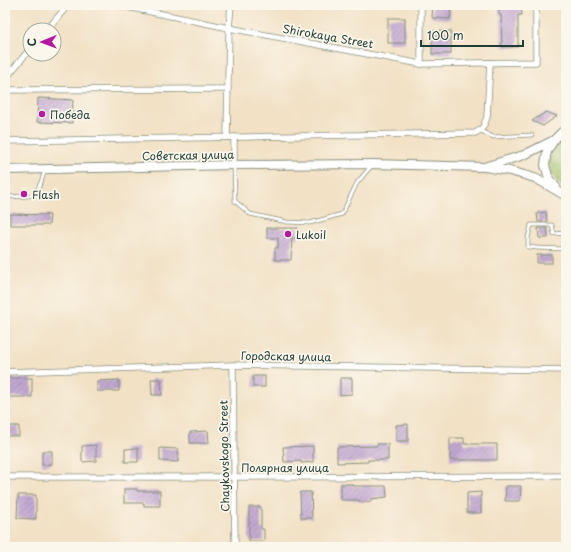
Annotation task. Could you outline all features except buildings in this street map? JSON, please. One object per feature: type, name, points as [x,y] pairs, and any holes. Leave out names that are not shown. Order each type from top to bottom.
[{"type":"main road","points":[[565,195],[549,179],[545,165],[547,151],[554,140],[566,129]]},
{"type":"main road","points":[[485,167],[524,154],[554,140]]},
{"type":"main road","name":"Советская улица","points":[[5,170],[234,164],[372,164],[485,167]]},
{"type":"main road","points":[[485,167],[510,171],[535,178],[565,195]]},
{"type":"street","points":[[54,22],[68,5]]},
{"type":"street","name":"Shirokaya Street","points":[[118,5],[229,28],[421,64],[536,62],[536,5]]},
{"type":"street","points":[[227,137],[229,28],[231,5]]},
{"type":"street","points":[[421,5],[421,64]]},
{"type":"street","points":[[5,78],[22,58]]},
{"type":"street","points":[[5,141],[475,134],[481,131],[487,117],[490,63]]},
{"type":"street","points":[[5,90],[228,89]]},
{"type":"street","points":[[234,137],[234,164]]},
{"type":"street","name":"Городская улица","points":[[5,372],[233,365],[566,370]]},
{"type":"street","name":"Chaykovskogo Street","points":[[233,365],[235,547]]},
{"type":"street","name":"Полярная улица","points":[[5,476],[566,476]]},
{"type":"lane","points":[[481,131],[492,137],[532,135]]},
{"type":"lane","points":[[234,164],[235,201],[250,214],[287,222],[310,223],[342,214],[358,183],[372,164]]},
{"type":"lane","points":[[5,197],[30,196],[36,192],[46,169]]},
{"type":"lane","points":[[566,233],[554,234],[552,225],[530,225],[528,238],[528,247],[566,249]]},
{"type":"green space","points":[[566,136],[566,190],[552,172],[550,162],[553,152]]},
{"type":"place","name":"Победа","points":[[42,114]]},
{"type":"place","name":"Flash","points":[[24,194]]},
{"type":"place","name":"Lukoil","points":[[288,234]]}]
